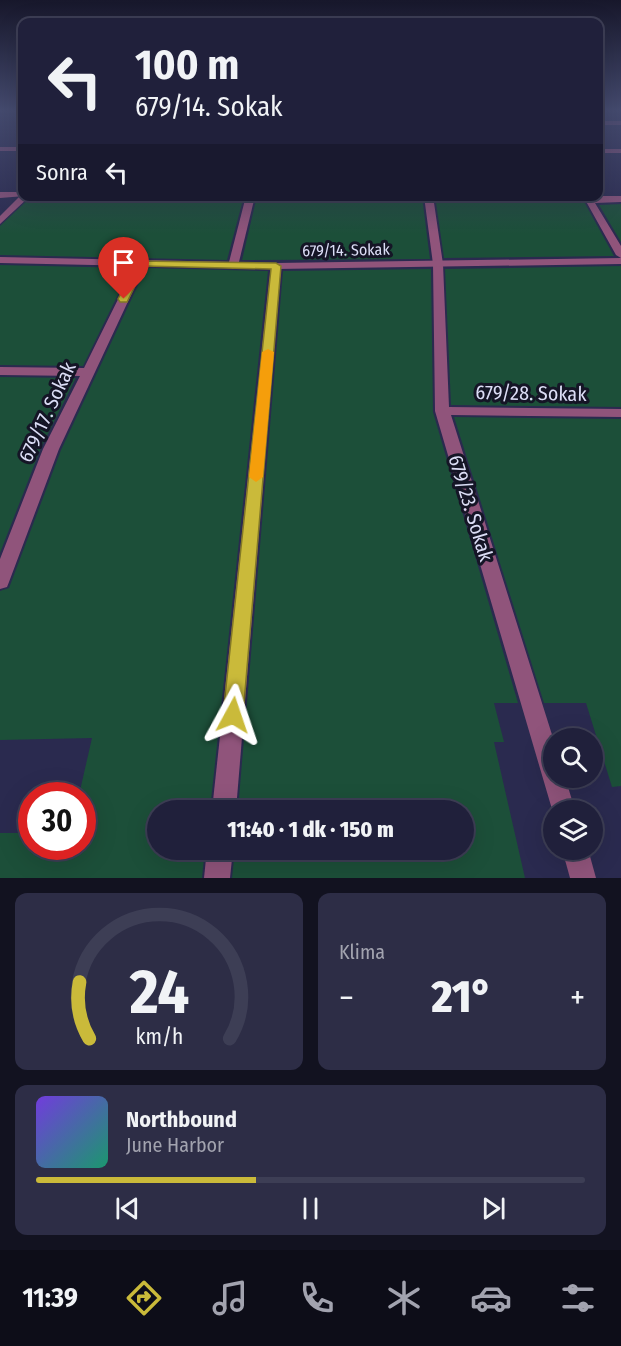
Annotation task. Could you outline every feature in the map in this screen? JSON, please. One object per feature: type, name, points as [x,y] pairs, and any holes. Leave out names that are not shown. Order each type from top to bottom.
[{"type":"street","points":[[0,195],[18,196]]},
{"type":"street","points":[[603,198],[621,199]]},
{"type":"street","points":[[0,221],[19,201]]},
{"type":"street","points":[[233,266],[250,201]]},
{"type":"street","name":"679/23. Sokak","points":[[429,201],[438,264],[441,411],[560,800]]},
{"type":"street","points":[[590,201],[621,255]]},
{"type":"street","name":"679/14. Sokak","points":[[0,260],[233,266],[621,261]]},
{"type":"street","name":"679/17. Sokak","points":[[0,582],[51,449],[141,263]]},
{"type":"street","points":[[225,800],[276,266]]},
{"type":"street","points":[[0,371],[88,372]]},
{"type":"street","name":"679/28. Sokak","points":[[441,411],[621,413]]},
{"type":"street","points":[[217,878],[219,860]]},
{"type":"street","points":[[577,860],[583,878]]},
{"type":"building","points":[[27,201],[243,201],[227,260],[0,255],[0,226]]},
{"type":"building","points":[[256,201],[423,201],[430,259],[242,260]]},
{"type":"building","points":[[436,201],[584,201],[614,256],[444,258]]},
{"type":"building","points":[[621,204],[621,242],[599,205]]},
{"type":"building","points":[[0,265],[131,268],[83,366],[0,365]]},
{"type":"building","points":[[621,266],[621,407],[451,405],[445,269]]},
{"type":"building","points":[[146,268],[268,271],[211,800],[147,800],[147,860],[204,860],[202,878],[0,878],[0,833],[18,833],[18,860],[96,860],[96,782],[82,782],[92,738],[0,740],[0,591],[9,588],[61,450]]},
{"type":"building","points":[[431,269],[433,412],[518,703],[494,703],[504,742],[494,742],[525,878],[232,878],[234,860],[474,860],[474,800],[239,800],[283,271]]},
{"type":"building","points":[[0,377],[76,378],[41,448],[0,553]]},
{"type":"building","points":[[454,417],[621,419],[621,786],[612,787],[603,758],[603,728],[594,728],[586,703],[544,703]]},
{"type":"slow traffic","points":[[256,477],[268,352]]},
{"type":"route","points":[[124,299],[141,263],[276,266],[233,715]]}]
